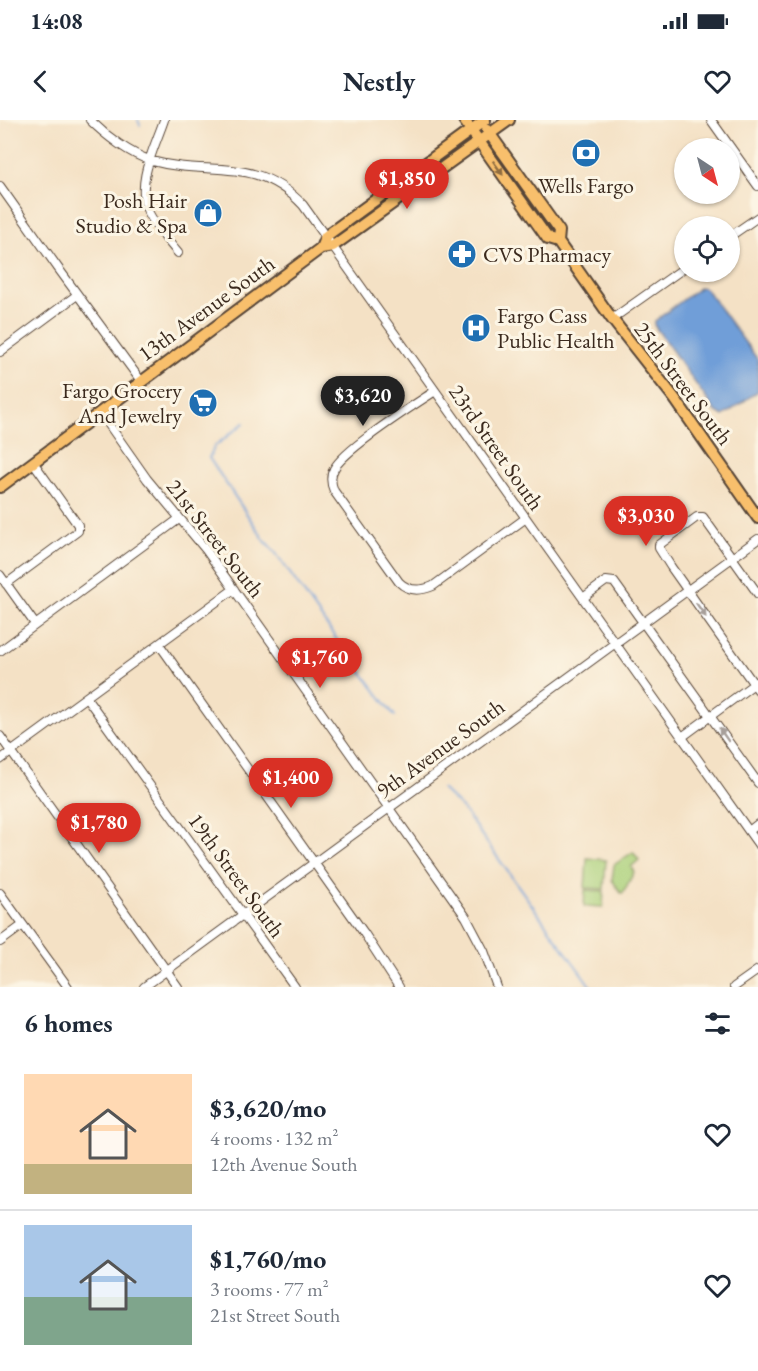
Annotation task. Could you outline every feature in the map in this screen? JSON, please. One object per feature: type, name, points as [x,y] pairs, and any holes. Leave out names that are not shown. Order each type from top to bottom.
[{"type":"main road","name":"25th Street South","points":[[464,120],[548,238],[558,242],[612,319],[675,399],[758,518]]},
{"type":"main road","name":"13th Avenue South","points":[[0,487],[321,248],[333,246],[509,120]]},
{"type":"main road","name":"25th Street South","points":[[482,121],[559,231],[558,242]]},
{"type":"main road","points":[[321,248],[326,236],[482,121]]},
{"type":"street","name":"23rd Street South","points":[[90,120],[118,143],[150,160],[239,170],[265,178],[293,195],[326,236],[758,844]]},
{"type":"street","points":[[164,120],[144,183],[145,203],[153,220],[177,253]]},
{"type":"street","points":[[711,120],[758,186]]},
{"type":"street","points":[[0,186],[141,381]]},
{"type":"street","points":[[740,229],[758,217]]},
{"type":"street","points":[[612,319],[674,275]]},
{"type":"street","points":[[0,352],[77,295]]},
{"type":"street","points":[[435,391],[342,458],[333,469],[331,479],[334,491],[399,582],[410,589],[418,590],[433,586],[526,518]]},
{"type":"street","name":"21st Street South","points":[[100,412],[147,478],[206,550],[466,917],[484,951],[497,987]]},
{"type":"street","points":[[6,584],[78,531],[78,525],[33,462]]},
{"type":"street","points":[[682,737],[757,685],[659,548],[662,541],[700,517],[705,519],[758,594]]},
{"type":"street","points":[[0,651],[179,519]]},
{"type":"street","name":"9th Avenue South","points":[[144,987],[758,539]]},
{"type":"street","points":[[0,575],[35,624]]},
{"type":"street","points":[[583,598],[606,581],[614,582],[758,783]]},
{"type":"street","points":[[0,760],[234,589]]},
{"type":"street","points":[[159,644],[364,933],[399,987]]},
{"type":"street","name":"19th Street South","points":[[86,697],[295,987]]},
{"type":"street","points":[[0,736],[178,987]]},
{"type":"street","points":[[749,831],[758,824]]},
{"type":"street","points":[[0,893],[68,987]]},
{"type":"street","points":[[0,942],[23,925]]},
{"type":"street","points":[[734,987],[758,970]]},
{"type":"green space","points":[[633,852],[639,860],[631,867],[634,872],[621,893],[612,880],[614,865]]},
{"type":"green space","points":[[587,858],[606,860],[604,889],[585,888]]},
{"type":"green space","points":[[585,890],[604,891],[603,907],[584,906]]},
{"type":"water","points":[[700,287],[705,288],[758,360],[758,391],[723,416],[715,411],[654,325],[655,321]]},
{"type":"waterway","points":[[138,120],[140,125]]},
{"type":"waterway","points":[[244,423],[215,446],[209,458],[265,541],[395,716]]},
{"type":"waterway","points":[[442,789],[462,808],[591,987]]},
{"type":"place","name":"Wells Fargo","points":[[586,153]]},
{"type":"place","name":"Posh Hair Studio & Spa","points":[[208,213]]},
{"type":"place","name":"CVS Pharmacy","points":[[462,254]]},
{"type":"place","name":"Fargo Cass Public Health","points":[[476,328]]},
{"type":"place","name":"Fargo Grocery And Jewelry","points":[[203,403]]}]
